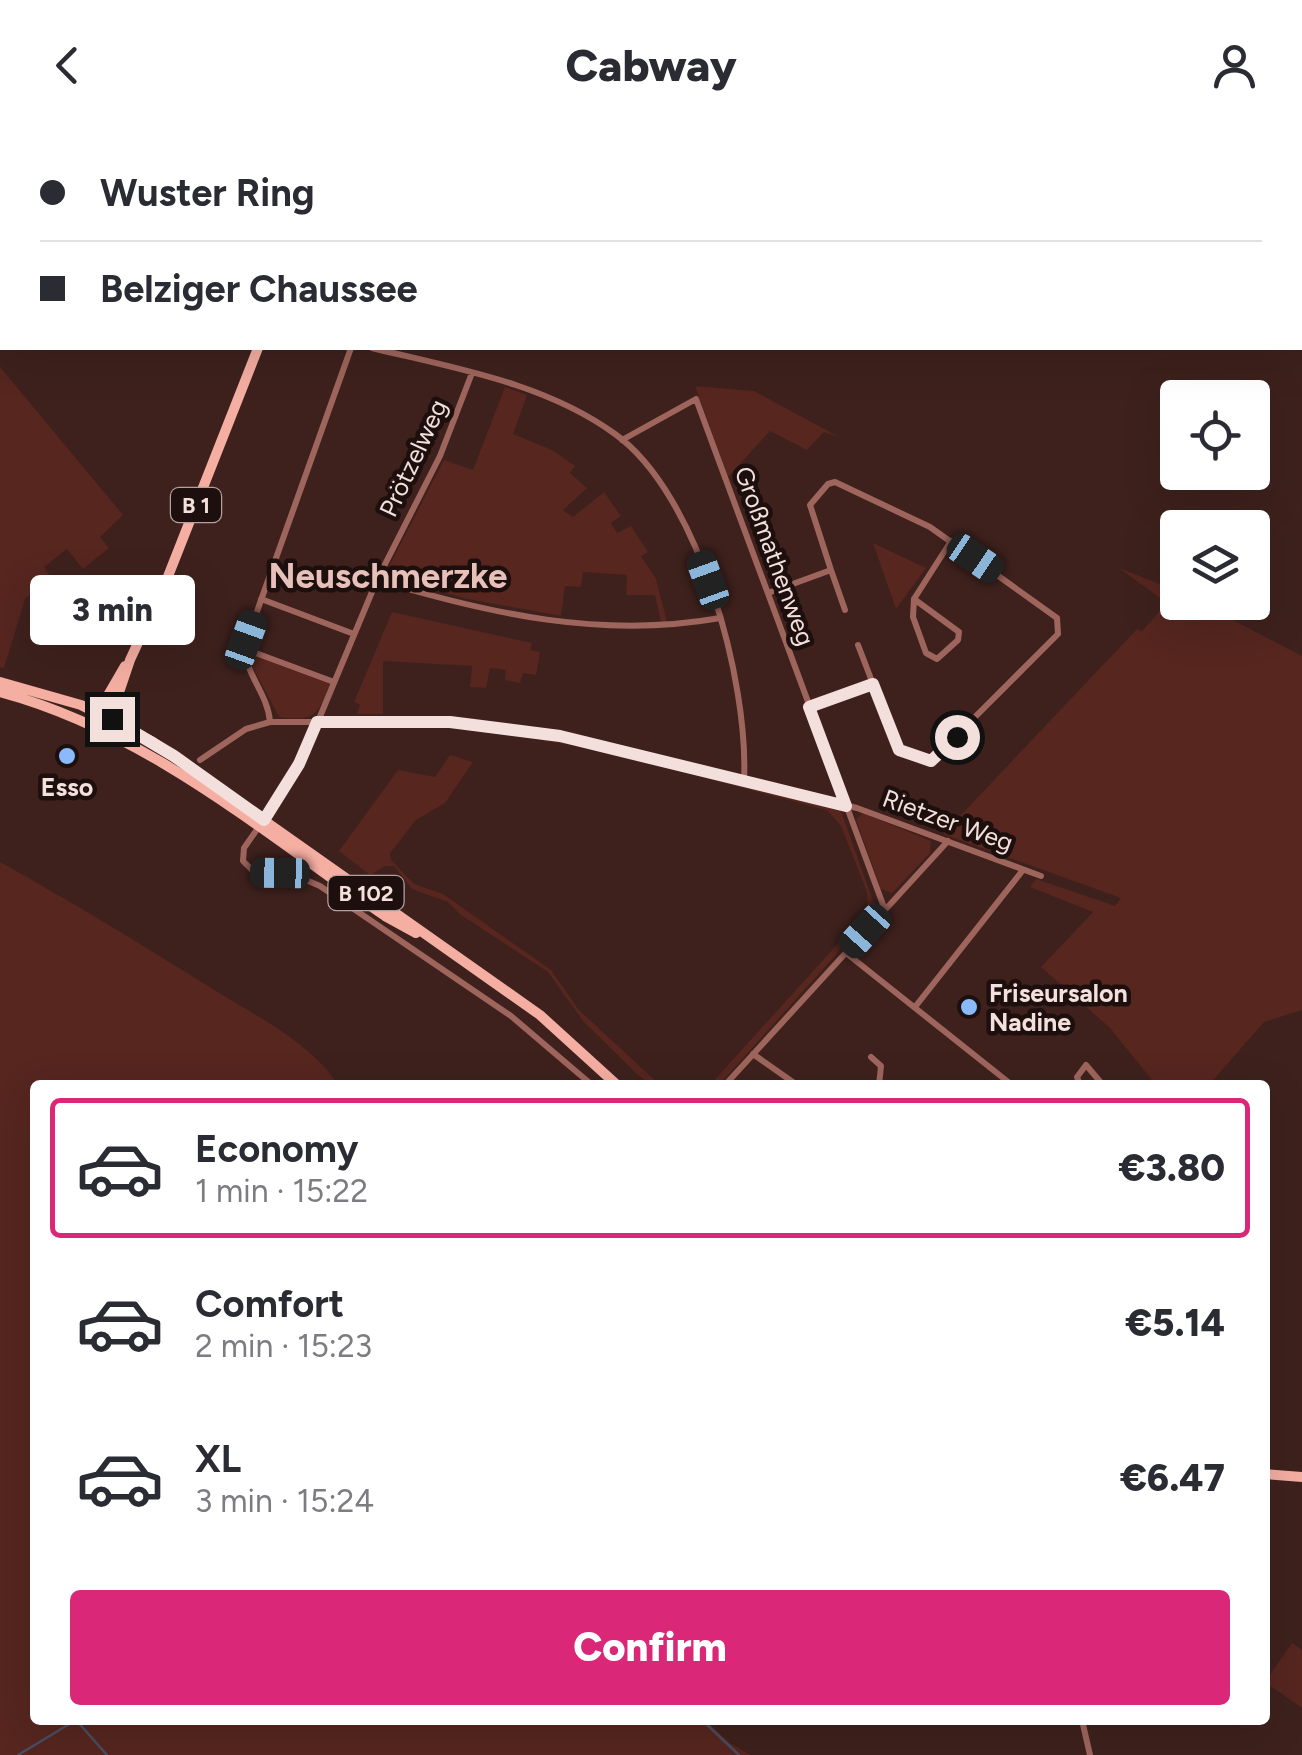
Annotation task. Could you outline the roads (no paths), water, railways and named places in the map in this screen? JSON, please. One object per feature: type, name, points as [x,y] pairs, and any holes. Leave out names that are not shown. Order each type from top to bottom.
[{"type":"main road","name":"B 1","points":[[101,729],[112,719],[130,660],[165,584],[257,350]]},
{"type":"main road","name":"B 1","points":[[96,712],[130,660]]},
{"type":"main road","points":[[0,682],[37,690],[96,712],[101,729]]},
{"type":"main road","points":[[0,692],[101,729]]},
{"type":"main road","name":"B 102","points":[[96,712],[164,750],[261,824]]},
{"type":"main road","name":"B 102","points":[[101,729],[177,770],[431,939],[560,1032],[612,1080]]},
{"type":"main road","points":[[1270,1474],[1302,1477]]},
{"type":"street","points":[[270,722],[268,707],[248,668],[244,650],[350,350]]},
{"type":"street","points":[[380,350],[472,373],[559,403],[622,440],[646,466],[680,519],[720,618],[741,707],[744,781]]},
{"type":"street","name":"Prötzelweg","points":[[261,824],[299,764],[377,580],[440,456],[472,373]]},
{"type":"street","name":"Großmathenweg","points":[[622,440],[696,399],[885,910]]},
{"type":"street","points":[[845,610],[810,505],[830,482],[838,482],[920,522],[1050,608],[1057,618],[1058,634],[931,761],[897,747],[858,645]]},
{"type":"street","points":[[914,599],[959,632],[958,640],[937,659],[926,652],[913,617],[914,599],[950,540]]},
{"type":"street","points":[[768,593],[832,570]]},
{"type":"street","points":[[377,580],[446,601],[591,626],[652,628],[720,618]]},
{"type":"street","points":[[261,600],[354,634]]},
{"type":"street","points":[[244,650],[334,682]]},
{"type":"street","points":[[809,707],[873,684]]},
{"type":"street","name":"Rietzer Weg","points":[[200,760],[246,730],[270,722],[428,721],[511,729],[583,740],[846,806],[1041,876]]},
{"type":"street","points":[[261,824],[243,853],[250,870],[292,874],[320,886],[511,1016],[586,1080]]},
{"type":"street","points":[[730,1080],[948,841]]},
{"type":"street","points":[[915,1007],[1023,870]]},
{"type":"street","points":[[846,952],[1006,1080]]},
{"type":"street","points":[[753,1054],[790,1080]]},
{"type":"street","points":[[870,1057],[881,1066],[880,1080]]},
{"type":"street","points":[[1078,1080],[1086,1065],[1099,1080]]},
{"type":"street","points":[[1083,1725],[1090,1755]]},
{"type":"waterway","points":[[18,1755],[68,1725]]},
{"type":"waterway","points":[[80,1725],[107,1755]]},
{"type":"waterway","points":[[707,1725],[739,1755]]},
{"type":"place","name":"Esso","points":[[67,756]]},
{"type":"place","name":"Friseursalon Nadine","points":[[969,1007]]},
{"type":"district","name":"Neuschmerzke","points":[[388,576]]}]
